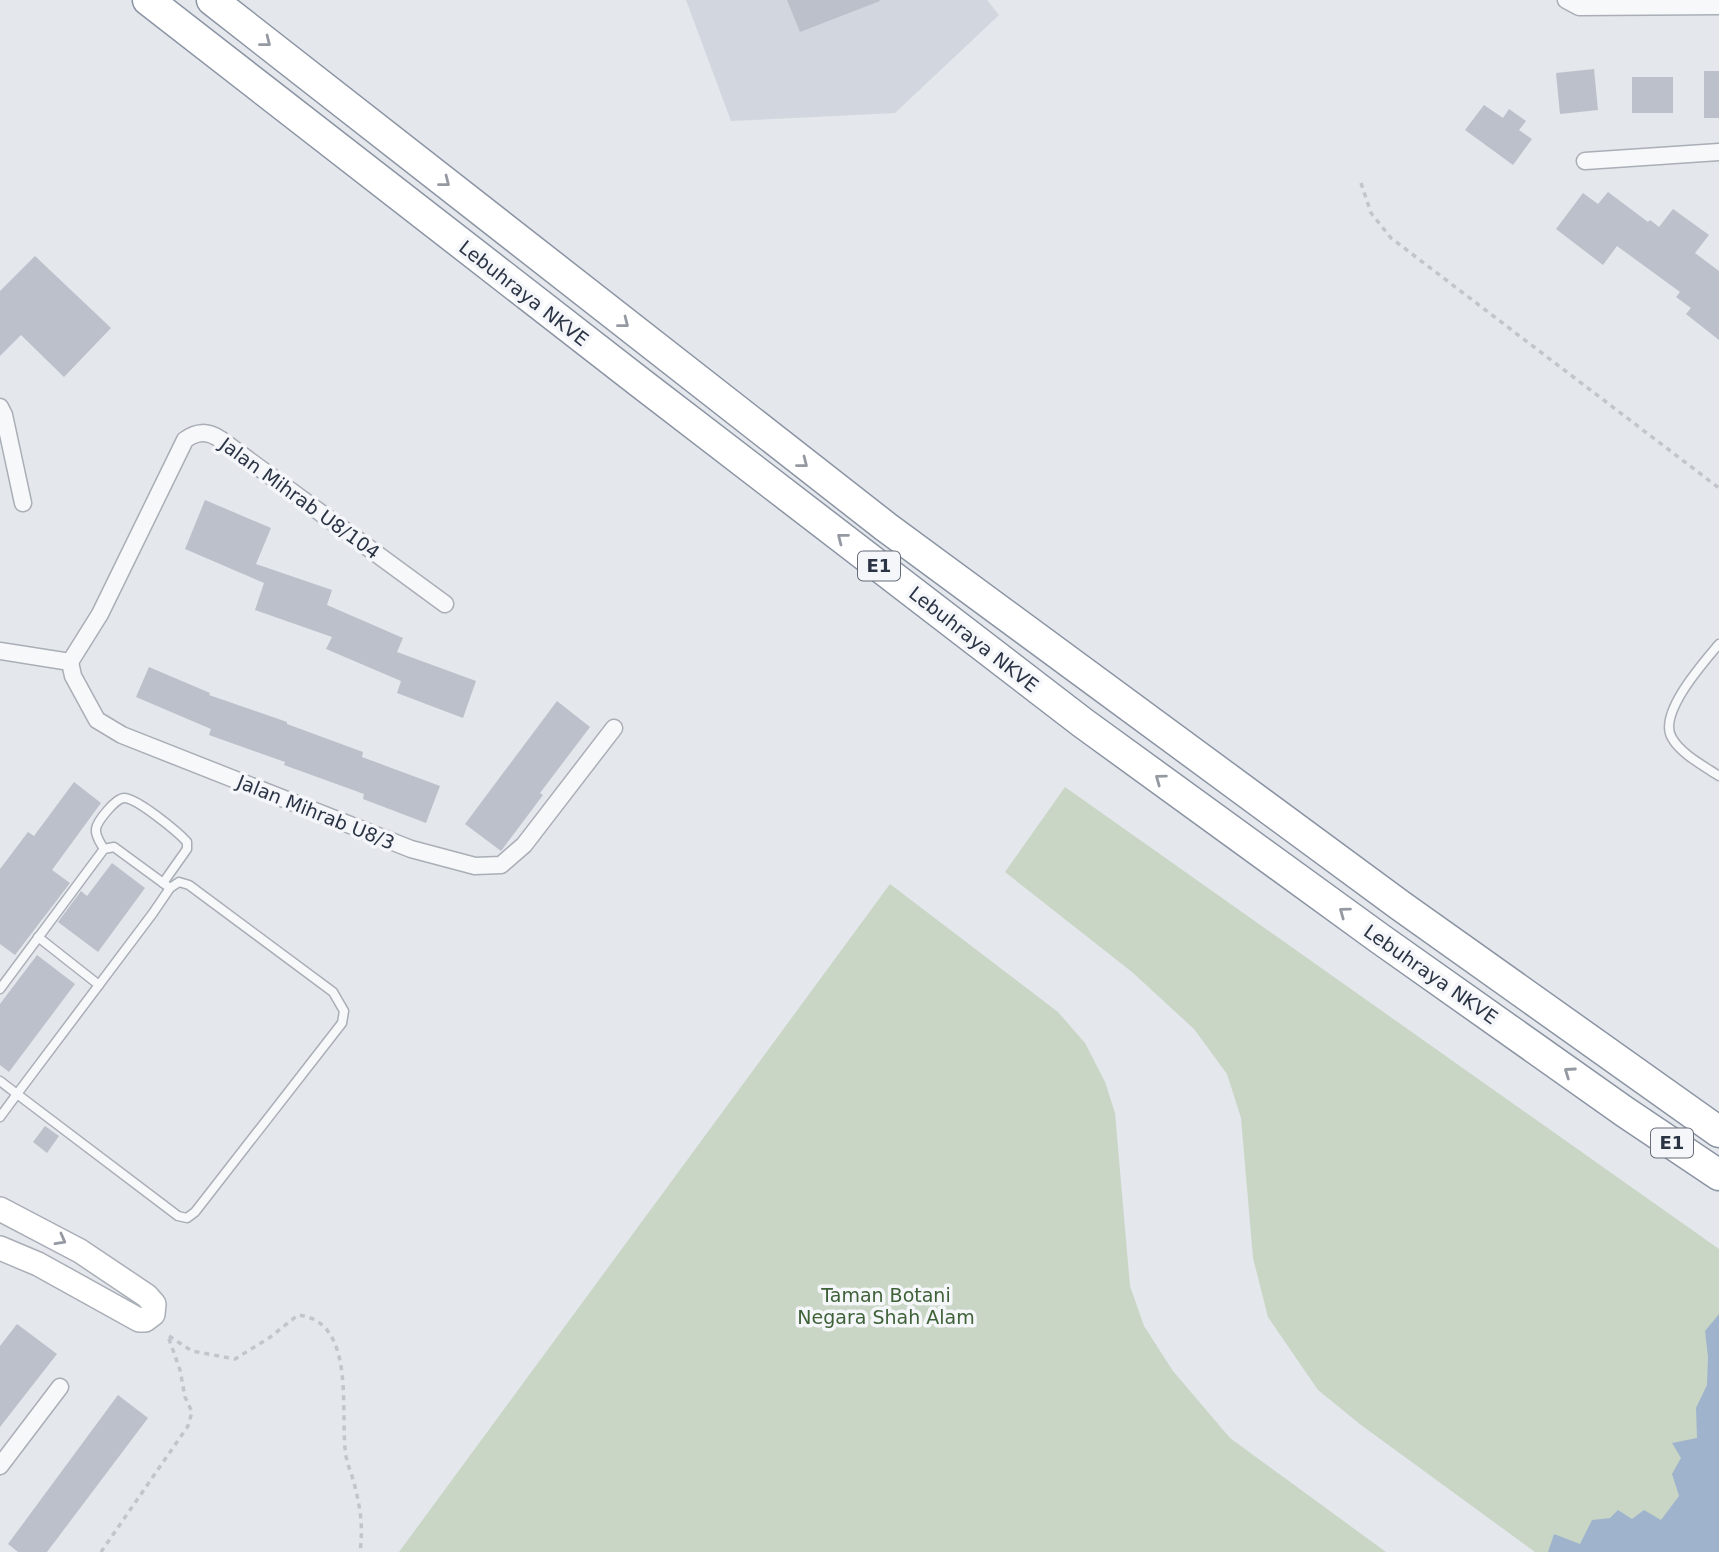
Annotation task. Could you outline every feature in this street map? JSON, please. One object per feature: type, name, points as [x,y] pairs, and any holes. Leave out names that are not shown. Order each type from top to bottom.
[{"type":"highway","name":"Lebuhraya NKVE","points":[[148,0],[1083,723],[1368,930],[1625,1112],[1719,1175]]},
{"type":"highway","name":"Lebuhraya NKVE","points":[[212,0],[886,527],[1401,906],[1719,1132]]},
{"type":"street","points":[[1566,0],[1579,7],[1719,6]]},
{"type":"street","points":[[1585,160],[1719,152]]},
{"type":"street","points":[[0,407],[23,503]]},
{"type":"street","name":"Jalan Mihrab U8/104","points":[[70,662],[100,614],[178,452],[185,440],[198,433],[211,434],[220,439],[445,604]]},
{"type":"street","points":[[0,651],[70,662]]},
{"type":"street","name":"Jalan Mihrab U8/3","points":[[70,662],[73,676],[97,720],[122,735],[411,849],[475,866],[501,865],[524,845],[614,728]]},
{"type":"street","points":[[0,1209],[80,1251],[147,1296],[154,1304],[153,1314],[145,1320],[139,1320],[38,1264],[0,1248]]},
{"type":"street","points":[[0,1466],[60,1387]]},
{"type":"lane","points":[[1719,644],[1690,681],[1670,720],[1670,737],[1719,776]]},
{"type":"lane","points":[[0,1117],[99,985],[167,886],[187,849],[187,842],[135,800],[124,798],[116,800],[97,825],[96,834],[104,849]]},
{"type":"lane","points":[[0,989],[104,849],[114,847],[167,886]]},
{"type":"lane","points":[[0,1081],[178,1216],[187,1218],[195,1212],[342,1023],[344,1011],[333,992],[190,885],[179,882],[167,886]]},
{"type":"lane","points":[[38,937],[99,985]]},
{"type":"path","points":[[1361,183],[1371,213],[1391,238],[1719,488]]},
{"type":"path","points":[[101,1552],[188,1426],[192,1412],[185,1397],[169,1336],[192,1351],[235,1359],[269,1339],[298,1315],[311,1316],[330,1332],[340,1362],[346,1455],[363,1530],[360,1552]]},
{"type":"shaded area","points":[[686,0],[987,0],[999,15],[895,113],[731,121]]},
{"type":"green space","points":[[1065,787],[1719,1249],[1719,1552],[1535,1552],[1361,1425],[1318,1390],[1268,1317],[1253,1258],[1241,1118],[1227,1074],[1194,1029],[1132,972],[1005,872]]},
{"type":"green space","name":"Taman Botani Negara Shah Alam","points":[[890,884],[1058,1012],[1085,1043],[1105,1082],[1115,1113],[1130,1286],[1144,1326],[1173,1371],[1230,1438],[1386,1552],[399,1552]]},
{"type":"water","points":[[1719,1314],[1719,1552],[1548,1552],[1554,1534],[1580,1544],[1592,1520],[1610,1518],[1618,1510],[1632,1519],[1644,1510],[1661,1520],[1679,1496],[1672,1474],[1681,1458],[1672,1443],[1697,1438],[1696,1408],[1707,1385],[1705,1331]]},
{"type":"building","points":[[787,0],[879,0],[880,1],[800,32]]},
{"type":"building","points":[[1594,69],[1598,110],[1560,114],[1556,73]]},
{"type":"building","points":[[1704,71],[1719,71],[1719,118],[1704,118]]},
{"type":"building","points":[[1632,77],[1673,77],[1673,113],[1632,113]]},
{"type":"building","points":[[1484,105],[1503,118],[1509,109],[1526,121],[1519,130],[1532,139],[1513,165],[1465,130]]},
{"type":"building","points":[[1608,192],[1648,222],[1650,220],[1659,227],[1673,209],[1709,235],[1695,253],[1719,271],[1719,340],[1686,314],[1691,308],[1676,297],[1680,292],[1617,246],[1603,265],[1556,229],[1583,193],[1598,204]]},
{"type":"building","points":[[35,256],[111,328],[64,377],[21,335],[0,356],[0,291]]},
{"type":"building","points":[[205,500],[271,528],[256,564],[332,590],[327,605],[403,638],[397,652],[476,681],[463,718],[397,693],[401,681],[326,649],[332,637],[255,610],[264,583],[185,549]]},
{"type":"building","points":[[149,667],[210,693],[209,695],[287,722],[363,752],[362,757],[440,786],[426,823],[363,799],[364,794],[209,735],[211,729],[136,697]]},
{"type":"building","points":[[557,701],[590,727],[540,793],[543,795],[501,851],[465,824]]},
{"type":"building","points":[[74,782],[101,803],[52,870],[70,883],[15,955],[0,944],[0,869],[28,832],[34,836]]},
{"type":"building","points":[[112,863],[145,888],[98,952],[58,922],[81,891],[87,896]]},
{"type":"building","points":[[37,955],[75,984],[9,1072],[0,1065],[0,1004]]},
{"type":"building","points":[[45,1126],[59,1136],[47,1153],[33,1142]]},
{"type":"building","points":[[17,1324],[57,1354],[0,1427],[0,1346]]},
{"type":"building","points":[[118,1395],[148,1418],[47,1552],[18,1552],[8,1544]]}]
